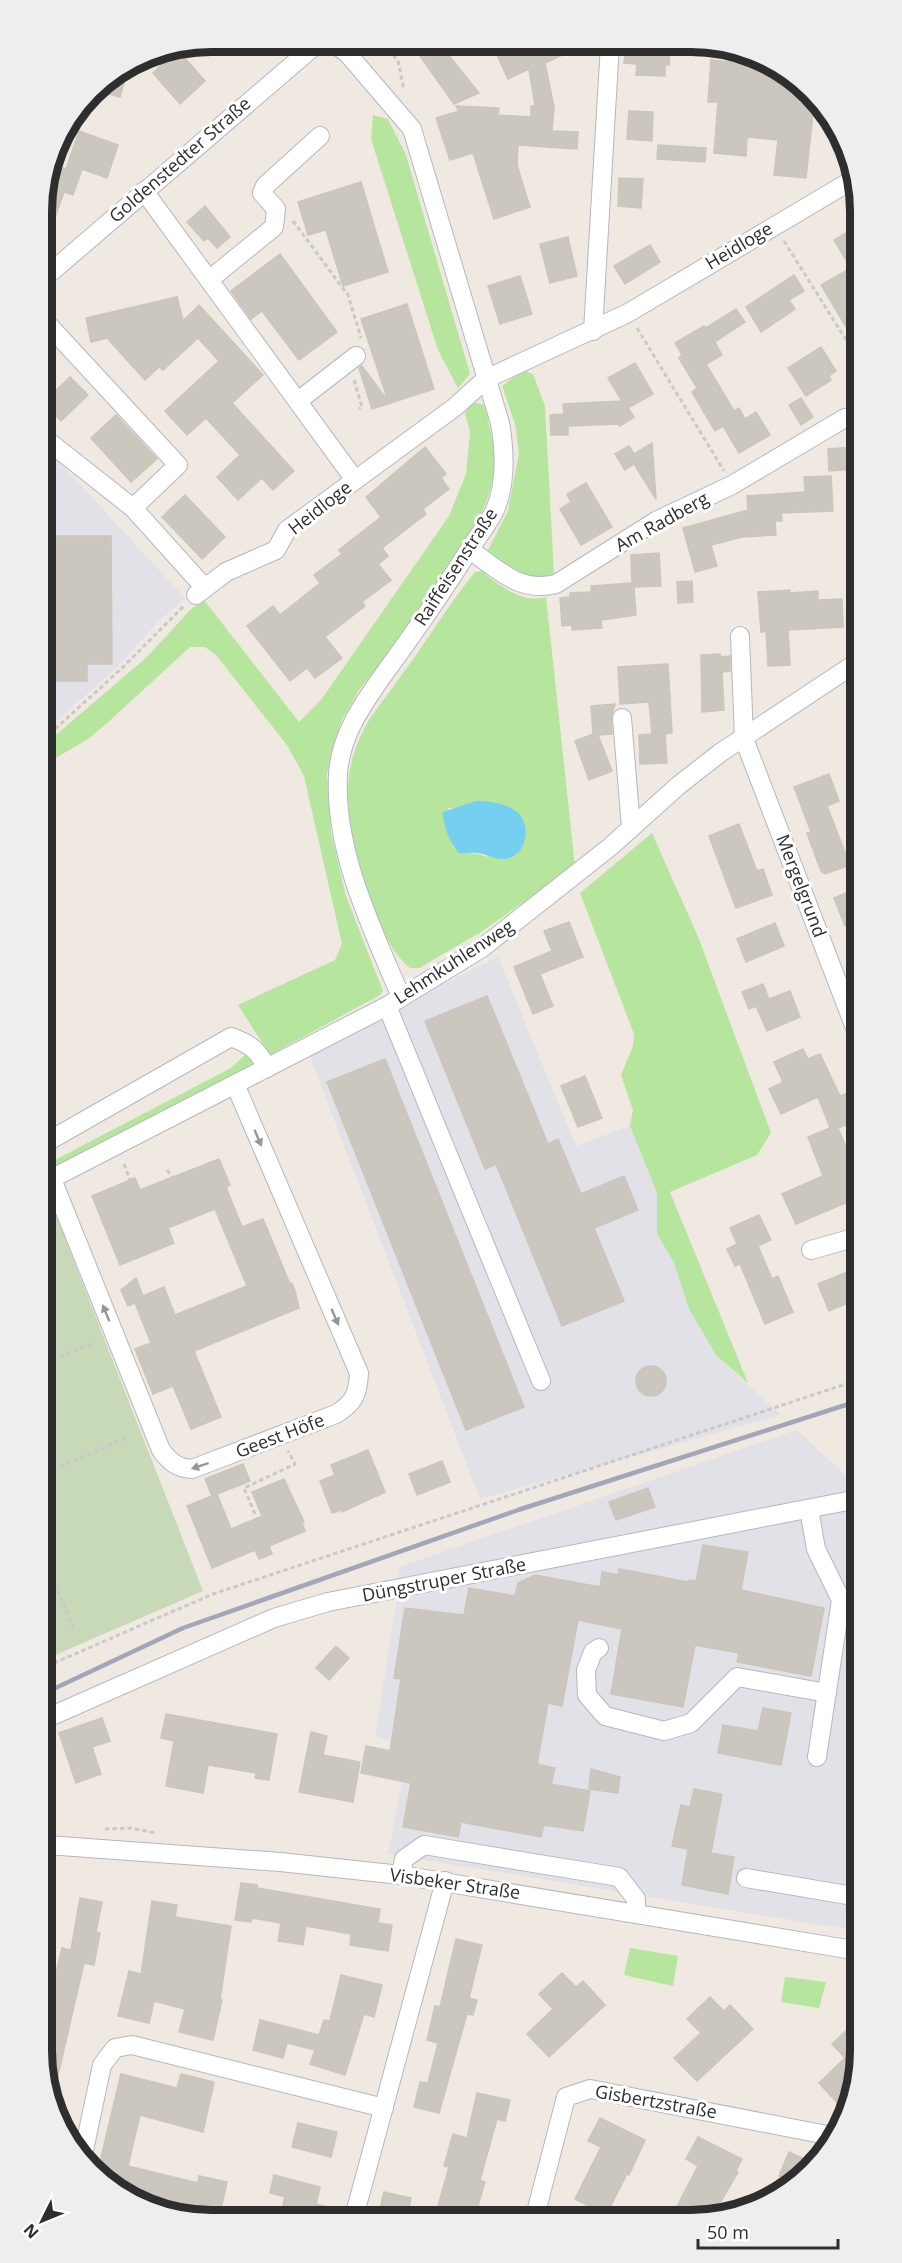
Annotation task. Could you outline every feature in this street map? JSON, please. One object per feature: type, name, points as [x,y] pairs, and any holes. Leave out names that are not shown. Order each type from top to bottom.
[{"type":"street","points":[[593,331],[610,52]]},
{"type":"street","name":"Goldenstedter Straße","points":[[53,270],[306,53]]},
{"type":"street","name":"Raiffeisenstraße","points":[[347,53],[412,129],[500,423],[505,451],[503,479],[494,511],[470,550],[359,709],[343,744],[339,765],[342,830],[394,1001],[541,1381]]},
{"type":"street","points":[[209,280],[274,227],[276,209],[262,193],[265,186],[320,136]]},
{"type":"street","name":"Heidloge","points":[[200,592],[226,572],[276,550],[287,530],[455,407],[486,379],[628,313],[846,183]]},
{"type":"street","points":[[144,191],[355,480]]},
{"type":"street","points":[[53,330],[178,465],[133,508]]},
{"type":"street","points":[[298,401],[360,350]]},
{"type":"street","name":"Am Radberg","points":[[470,550],[517,583],[539,588],[556,584],[656,521],[732,485],[845,418],[850,418]]},
{"type":"street","points":[[53,445],[133,508],[200,592]]},
{"type":"street","name":"Mergelgrund","points":[[740,636],[744,739],[850,1014]]},
{"type":"street","name":"Lehmkuhlenweg","points":[[52,1178],[394,1001],[496,938],[720,753],[850,667]]},
{"type":"street","points":[[622,717],[631,828]]},
{"type":"street","points":[[52,1139],[231,1038],[248,1043],[259,1052],[267,1068]]},
{"type":"street","name":"Geest Höfe","points":[[52,1188],[160,1450],[168,1460],[180,1468],[192,1469],[336,1414],[351,1404],[358,1391],[359,1373],[235,1084]]},
{"type":"street","points":[[811,1250],[849,1239]]},
{"type":"street","name":"Düngstruper Straße","points":[[52,1716],[274,1618],[328,1602],[849,1501]]},
{"type":"street","points":[[809,1509],[816,1549],[841,1600],[817,1757]]},
{"type":"street","points":[[599,1648],[593,1652],[586,1670],[587,1695],[605,1716],[664,1731],[691,1724],[737,1677],[827,1693]]},
{"type":"street","name":"Visbeker Straße","points":[[52,1845],[280,1862],[401,1875],[849,1949]]},
{"type":"street","points":[[401,1875],[404,1859],[424,1845],[619,1877],[636,1899],[636,1913]]},
{"type":"street","points":[[746,1878],[849,1895]]},
{"type":"street","points":[[356,2210],[445,1881]]},
{"type":"street","points":[[85,2147],[102,2065],[115,2048],[123,2046],[132,2045],[384,2108]]},
{"type":"street","name":"Gisbertzstraße","points":[[537,2210],[566,2097],[590,2089],[826,2135]]},
{"type":"path","points":[[391,53],[398,61],[405,95]]},
{"type":"path","points":[[276,214],[287,214],[348,295],[360,350]]},
{"type":"path","points":[[774,225],[850,346]]},
{"type":"path","points":[[628,313],[732,485]]},
{"type":"path","points":[[353,377],[362,407],[359,409]]},
{"type":"path","points":[[53,731],[200,592]]},
{"type":"path","points":[[124,1164],[130,1180]]},
{"type":"path","points":[[166,1170],[172,1178]]},
{"type":"path","points":[[52,1360],[92,1344]]},
{"type":"path","points":[[52,1663],[213,1594],[849,1383]]},
{"type":"path","points":[[255,1514],[244,1488],[295,1464],[281,1435]]},
{"type":"path","points":[[52,1470],[128,1437]]},
{"type":"path","points":[[52,1577],[74,1630]]},
{"type":"shaded area","points":[[53,456],[185,598],[159,621],[115,669],[53,724]]},
{"type":"shaded area","points":[[498,957],[576,1146],[630,1126],[657,1193],[657,1234],[674,1263],[689,1309],[716,1355],[781,1415],[480,1499],[310,1057],[372,1019]]},
{"type":"shaded area","points":[[797,1430],[849,1479],[849,1929],[388,1854],[409,1747],[375,1736],[397,1599],[399,1567]]},
{"type":"green space","points":[[373,115],[388,119],[406,155],[470,374],[458,388],[438,350],[371,139]]},
{"type":"green space","points":[[523,370],[533,374],[545,406],[554,574],[530,581],[486,554],[508,511],[519,453],[515,424],[502,386]]},
{"type":"green space","points":[[472,402],[484,405],[494,449],[491,487],[480,517],[395,644],[359,690],[342,720],[327,774],[331,833],[346,896],[383,991],[380,995],[270,1055],[238,1005],[335,960],[342,944],[304,776],[287,745],[216,655],[205,647],[190,647],[88,739],[53,760],[53,738],[147,657],[190,610],[204,600],[299,722],[321,700],[449,516],[466,474],[470,432],[465,413]]},
{"type":"green space","points":[[482,571],[504,588],[520,596],[537,599],[546,597],[575,866],[481,932],[419,968],[410,968],[387,939],[367,891],[353,838],[348,797],[349,777],[360,737],[371,717],[475,572]],"holes":[[[476,801],[488,857],[454,848],[448,808],[457,809]]]},
{"type":"green space","points":[[652,833],[699,939],[771,1133],[757,1155],[670,1192],[748,1383],[716,1355],[689,1309],[674,1263],[657,1234],[657,1193],[630,1126],[633,1110],[621,1075],[633,1046],[634,1034],[580,893]]},
{"type":"green space","points":[[251,1049],[260,1064],[52,1170],[52,1161],[231,1068]]},
{"type":"green space","points":[[52,1206],[203,1591],[52,1656]]},
{"type":"green space","points":[[630,1948],[678,1956],[673,1986],[624,1975]]},
{"type":"green space","points":[[785,1977],[826,1982],[819,2008],[781,2002]]},
{"type":"water","points":[[476,801],[502,804],[517,812],[521,817],[526,830],[524,844],[515,855],[501,859],[477,853],[459,853],[456,849],[446,828],[443,812]]},
{"type":"building","points":[[447,52],[479,93],[454,104],[418,53]]},
{"type":"building","points":[[496,52],[568,52],[545,63],[554,107],[552,131],[578,132],[577,149],[518,145],[517,165],[530,207],[494,219],[473,153],[450,160],[436,118],[459,111],[456,106],[499,108],[498,115],[531,117],[531,106],[535,106],[529,69],[508,79]]},
{"type":"building","points":[[625,52],[670,52],[669,65],[665,65],[665,76],[636,75],[637,64],[624,63]]},
{"type":"building","points":[[183,56],[205,81],[180,104],[153,73],[168,59]]},
{"type":"building","points":[[711,60],[747,63],[779,79],[813,111],[806,178],[774,175],[778,140],[747,137],[746,156],[714,153],[718,102],[708,102]]},
{"type":"building","points":[[126,78],[120,97],[106,93]]},
{"type":"building","points":[[629,111],[653,112],[652,141],[627,139]]},
{"type":"building","points":[[79,131],[118,145],[107,178],[82,169],[73,195],[64,192],[53,223],[56,181],[60,167],[66,169]]},
{"type":"building","points":[[658,145],[706,148],[705,162],[657,159]]},
{"type":"building","points":[[619,178],[643,179],[641,208],[618,206]]},
{"type":"building","points":[[361,182],[388,272],[343,286],[326,230],[308,235],[298,202]]},
{"type":"building","points":[[205,206],[230,237],[217,248],[208,238],[204,241],[187,222]]},
{"type":"building","points":[[849,231],[850,233],[850,267],[834,240]]},
{"type":"building","points":[[568,237],[577,276],[550,283],[540,244]]},
{"type":"building","points":[[650,245],[660,262],[625,284],[614,266]]},
{"type":"building","points":[[280,254],[337,332],[299,360],[262,311],[251,319],[231,291]]},
{"type":"building","points":[[850,270],[850,334],[821,285]]},
{"type":"building","points":[[794,275],[804,291],[789,300],[795,309],[761,332],[746,307]]},
{"type":"building","points":[[520,276],[532,314],[500,324],[488,286]]},
{"type":"building","points":[[177,297],[183,321],[199,305],[263,375],[232,403],[294,471],[273,490],[262,478],[238,500],[217,477],[240,455],[206,418],[187,435],[165,411],[219,361],[198,338],[163,370],[159,367],[145,380],[107,338],[91,342],[86,318]]},
{"type":"building","points":[[407,304],[434,389],[372,409],[359,368],[362,366],[388,401],[361,319]]},
{"type":"building","points":[[736,309],[745,322],[715,342],[722,355],[706,364],[734,411],[739,408],[745,419],[756,412],[770,435],[739,453],[723,426],[715,431],[692,392],[697,388],[679,358],[682,355],[675,343],[704,326],[706,328]]},
{"type":"building","points":[[821,347],[836,371],[829,376],[831,380],[806,396],[788,368]]},
{"type":"building","points":[[635,363],[653,394],[628,408],[634,417],[620,426],[618,424],[568,426],[568,435],[551,435],[550,415],[564,414],[563,404],[622,401],[608,378]]},
{"type":"building","points":[[70,377],[88,395],[61,421],[53,413],[53,393]]},
{"type":"building","points":[[801,398],[813,417],[801,425],[789,405]]},
{"type":"building","points":[[116,415],[157,459],[131,482],[91,438]]},
{"type":"building","points":[[652,443],[656,499],[634,464],[625,470],[615,454],[629,446],[634,454]]},
{"type":"building","points":[[425,447],[446,474],[441,478],[449,489],[423,509],[426,514],[382,548],[388,556],[378,564],[391,580],[362,602],[365,606],[325,637],[342,658],[315,678],[307,668],[290,681],[247,626],[273,606],[280,615],[320,583],[314,575],[342,554],[339,550],[381,517],[366,497]]},
{"type":"building","points":[[850,447],[850,469],[829,471],[828,449]]},
{"type":"building","points":[[831,476],[833,511],[781,513],[782,521],[775,521],[776,535],[742,537],[711,545],[717,566],[695,572],[683,528],[748,510],[747,496],[805,492],[804,477]]},
{"type":"building","points":[[586,483],[612,527],[581,545],[560,509],[571,502],[567,494]]},
{"type":"building","points":[[185,495],[225,537],[202,559],[162,517]]},
{"type":"building","points":[[53,536],[111,536],[112,664],[87,664],[87,681],[53,681]]},
{"type":"building","points":[[659,553],[661,586],[634,587],[636,615],[601,620],[602,628],[572,630],[572,625],[562,626],[560,598],[570,597],[570,593],[591,592],[591,586],[632,583],[631,555]]},
{"type":"building","points":[[692,581],[693,602],[678,603],[677,582]]},
{"type":"building","points":[[790,590],[790,593],[818,591],[818,600],[842,599],[843,627],[788,630],[790,665],[768,666],[766,631],[761,632],[758,592]]},
{"type":"building","points":[[720,654],[720,657],[730,656],[730,671],[722,672],[724,710],[702,712],[701,655]]},
{"type":"building","points":[[668,664],[672,733],[665,734],[667,763],[640,764],[639,735],[652,734],[649,702],[620,704],[618,667]]},
{"type":"building","points":[[615,704],[611,718],[612,734],[598,735],[612,771],[589,780],[575,741],[593,734],[591,706]]},
{"type":"building","points":[[829,774],[839,801],[827,806],[850,865],[825,874],[821,871],[807,833],[811,832],[794,787]]},
{"type":"building","points":[[739,824],[757,871],[763,869],[772,895],[736,908],[709,836]]},
{"type":"building","points":[[850,892],[850,924],[845,926],[834,898]]},
{"type":"building","points":[[569,922],[583,957],[540,974],[553,1006],[533,1014],[514,967],[552,951],[544,931]]},
{"type":"building","points":[[775,923],[784,946],[746,962],[737,939]]},
{"type":"building","points":[[763,984],[769,999],[790,991],[800,1017],[767,1031],[756,1006],[749,1009],[742,992]]},
{"type":"building","points":[[487,996],[548,1144],[558,1139],[581,1194],[624,1176],[638,1210],[594,1228],[624,1301],[562,1326],[496,1164],[485,1169],[425,1021]]},
{"type":"building","points":[[803,1049],[808,1059],[820,1054],[840,1096],[850,1092],[850,1123],[838,1128],[849,1155],[849,1201],[796,1224],[782,1194],[823,1176],[808,1137],[830,1128],[818,1097],[781,1114],[769,1089],[783,1082],[774,1062]]},
{"type":"building","points":[[385,1059],[524,1407],[466,1430],[327,1082]]},
{"type":"building","points":[[585,1076],[602,1118],[578,1127],[561,1086]]},
{"type":"building","points":[[219,1159],[230,1185],[226,1187],[242,1227],[263,1219],[290,1284],[292,1283],[299,1308],[194,1351],[221,1417],[191,1429],[173,1386],[153,1394],[135,1349],[151,1343],[135,1303],[128,1306],[121,1290],[136,1278],[143,1296],[164,1287],[175,1315],[247,1286],[215,1209],[168,1228],[174,1243],[120,1265],[92,1196],[135,1178],[140,1190]]},
{"type":"building","points":[[759,1215],[771,1240],[758,1246],[772,1279],[778,1276],[793,1312],[765,1324],[740,1264],[735,1266],[727,1249],[737,1244],[730,1228]]},
{"type":"building","points":[[849,1271],[849,1302],[829,1311],[818,1284]]},
{"type":"building","points":[[651,1366],[662,1370],[666,1381],[662,1392],[651,1396],[640,1392],[636,1381],[640,1370]]},
{"type":"building","points":[[368,1450],[385,1492],[342,1512],[341,1510],[332,1513],[320,1481],[335,1475],[331,1465]]},
{"type":"building","points":[[442,1461],[450,1482],[417,1495],[409,1474]]},
{"type":"building","points":[[243,1464],[250,1481],[217,1494],[231,1529],[262,1516],[252,1492],[284,1479],[304,1522],[302,1523],[305,1531],[269,1546],[272,1554],[259,1559],[255,1550],[212,1568],[187,1506],[212,1496],[205,1479]]},
{"type":"building","points":[[648,1488],[655,1507],[616,1520],[609,1502]]},
{"type":"building","points":[[703,1545],[748,1552],[741,1590],[824,1608],[811,1676],[737,1662],[739,1653],[695,1645],[683,1707],[611,1694],[622,1629],[578,1620],[562,1706],[548,1703],[537,1764],[555,1768],[551,1784],[590,1791],[583,1831],[544,1825],[541,1837],[461,1822],[458,1837],[403,1827],[411,1783],[361,1773],[366,1746],[390,1751],[401,1679],[394,1678],[405,1608],[464,1615],[469,1588],[515,1596],[518,1583],[535,1575],[600,1587],[602,1572],[618,1575],[619,1569],[688,1582],[689,1580],[696,1581]]},
{"type":"building","points":[[336,1646],[349,1658],[329,1680],[316,1668]]},
{"type":"building","points":[[763,1708],[791,1713],[781,1765],[718,1753],[723,1725],[758,1731]]},
{"type":"building","points":[[166,1714],[277,1734],[269,1780],[255,1778],[256,1773],[208,1765],[203,1793],[166,1786],[174,1741],[161,1738]]},
{"type":"building","points":[[102,1718],[110,1741],[92,1747],[101,1774],[76,1783],[59,1733]]},
{"type":"building","points":[[311,1732],[327,1736],[323,1755],[360,1762],[353,1802],[299,1792]]},
{"type":"building","points":[[591,1769],[620,1777],[618,1793],[589,1789]]},
{"type":"building","points":[[694,1789],[722,1794],[711,1853],[734,1857],[728,1894],[682,1885],[688,1849],[672,1846],[681,1805],[690,1807]]},
{"type":"building","points":[[241,1883],[257,1885],[257,1888],[380,1909],[378,1923],[392,1925],[388,1951],[350,1945],[351,1934],[306,1926],[303,1945],[278,1941],[281,1923],[252,1918],[251,1922],[235,1920]]},
{"type":"building","points":[[80,1898],[102,1902],[96,1932],[100,1933],[94,1965],[84,1963],[56,2083],[52,2051],[52,1991],[62,1948],[71,1950]]},
{"type":"building","points":[[152,1901],[177,1905],[175,1917],[231,1926],[220,2000],[222,2000],[213,2040],[179,2032],[185,2009],[154,2001],[149,2023],[118,2016],[129,1971],[141,1974]]},
{"type":"building","points":[[456,1939],[482,1945],[469,1998],[477,2000],[473,2015],[467,2014],[439,2113],[414,2107],[420,2082],[428,2083],[438,2043],[427,2040],[435,2006],[440,2007]]},
{"type":"building","points":[[562,1973],[576,1987],[583,1981],[605,2005],[549,2057],[527,2034],[553,2009],[539,1994]]},
{"type":"building","points":[[341,1975],[382,1985],[374,2017],[364,2014],[345,2075],[310,2064],[315,2050],[287,2043],[283,2058],[253,2050],[260,2020],[319,2035],[324,2020],[330,2021]]},
{"type":"building","points":[[710,1997],[724,2011],[730,2005],[753,2029],[697,2081],[674,2058],[701,2033],[687,2019]]},
{"type":"building","points":[[849,2028],[849,2062],[840,2105],[819,2083],[845,2058],[832,2044]]},
{"type":"building","points":[[121,2074],[177,2088],[181,2074],[214,2082],[203,2132],[140,2115],[128,2166],[198,2183],[199,2176],[227,2182],[221,2210],[201,2210],[161,2202],[144,2195],[144,2192],[132,2189],[99,2164]]},
{"type":"building","points":[[477,2093],[510,2100],[505,2121],[497,2119],[480,2180],[485,2182],[477,2210],[437,2210],[449,2167],[444,2166],[453,2134],[467,2138]]},
{"type":"building","points":[[600,2118],[645,2140],[629,2175],[627,2174],[609,2210],[596,2210],[575,2199],[601,2147],[588,2141]]},
{"type":"building","points":[[298,2123],[337,2132],[331,2157],[292,2147]]},
{"type":"building","points":[[698,2137],[742,2159],[736,2171],[738,2172],[717,2208],[675,2210],[698,2166],[686,2159]]},
{"type":"building","points":[[789,2152],[806,2160],[786,2179],[779,2176]]},
{"type":"building","points":[[274,2175],[320,2187],[316,2204],[340,2210],[282,2210],[285,2197],[270,2193]]},
{"type":"building","points":[[384,2192],[411,2198],[408,2210],[380,2210]]},
{"type":"railway","points":[[52,1690],[183,1628],[518,1510],[849,1404]]}]
